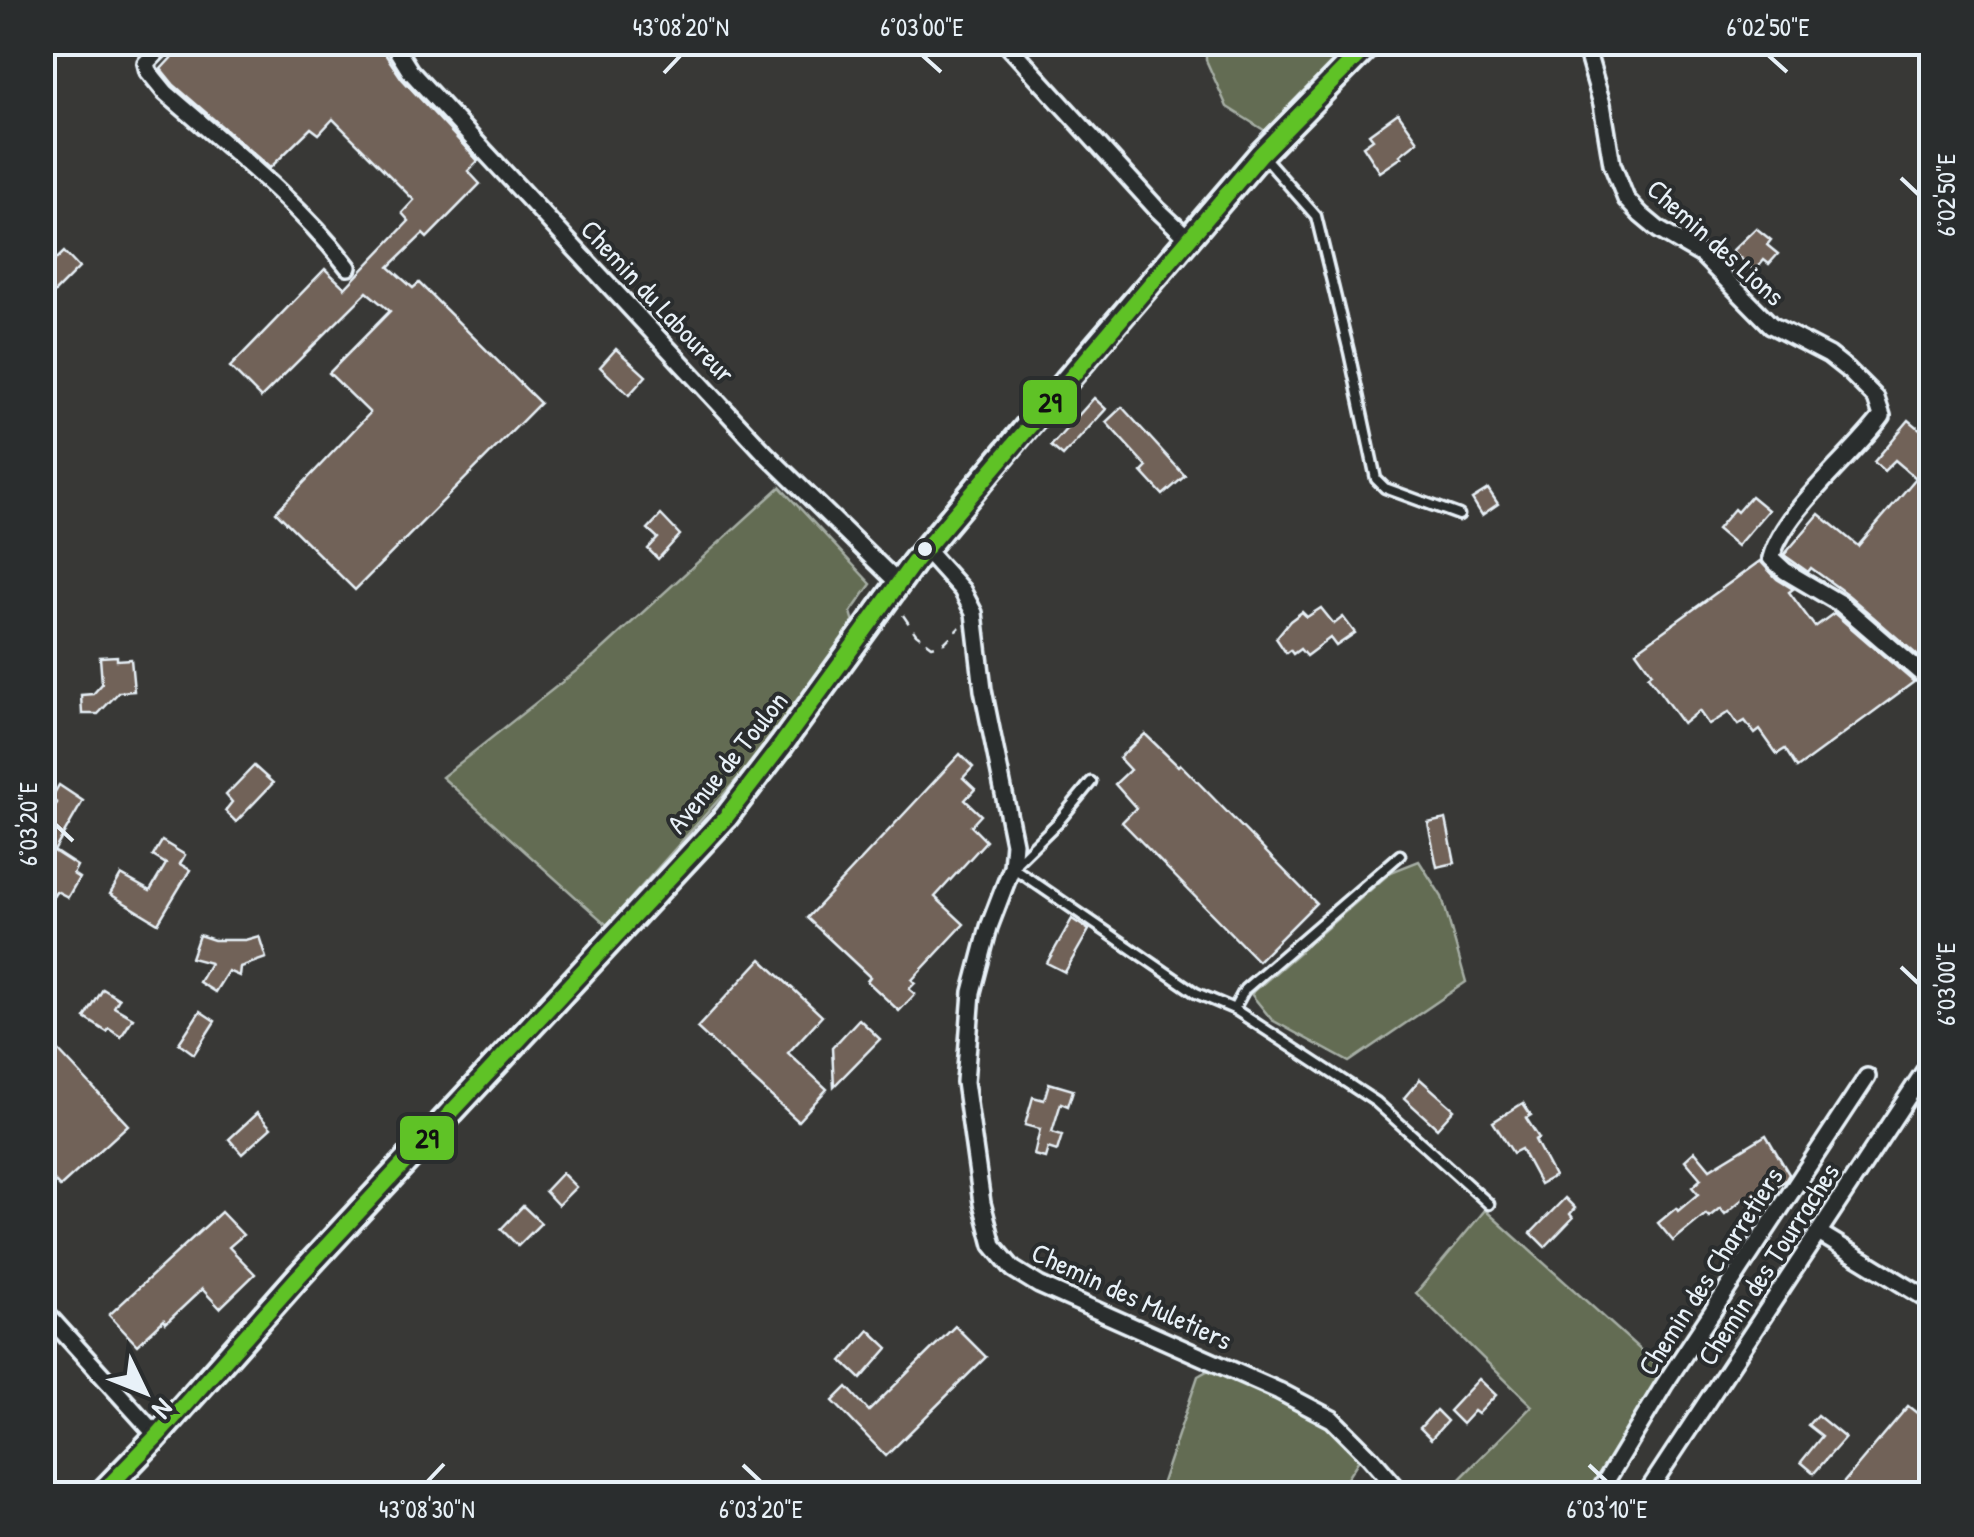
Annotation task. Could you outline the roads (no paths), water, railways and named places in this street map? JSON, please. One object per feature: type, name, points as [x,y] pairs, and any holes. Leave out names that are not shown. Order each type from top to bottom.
[{"type":"main road","name":"Avenue de Toulon","points":[[101,1494],[726,816],[925,549],[1024,429],[1261,154],[1370,42]]},
{"type":"street","points":[[167,42],[146,64],[152,76],[329,242],[348,267]]},
{"type":"street","name":"Chemin du Laboureur","points":[[392,42],[410,71],[893,593]]},
{"type":"street","points":[[1006,42],[1157,209],[1189,239]]},
{"type":"street","name":"Chemin des Lions","points":[[1584,42],[1602,104],[1612,164],[1626,199],[1660,230],[1702,255],[1771,325],[1829,355],[1876,398],[1882,416],[1776,540],[1771,558],[1785,571],[1841,604],[1922,674]]},
{"type":"street","name":"Chemin des Muletiers","points":[[925,549],[962,590],[974,613],[982,690],[1014,844],[1012,867],[989,927],[972,992],[966,1082],[982,1204],[993,1246],[1013,1269],[1039,1285],[1279,1391],[1332,1419],[1402,1494]]},
{"type":"street","name":"Chemin des Tourraches","points":[[1646,1494],[1932,1060]]},
{"type":"street","name":"Chemin des Charretiers","points":[[1598,1494],[1664,1385],[1867,1077]]},
{"type":"street","points":[[1818,1233],[1932,1302]]},
{"type":"street","points":[[42,1309],[157,1436]]},
{"type":"lane","points":[[1261,154],[1316,216],[1376,478],[1386,488],[1459,515]]},
{"type":"lane","points":[[1090,782],[1058,822],[1012,867],[1196,992],[1234,1009],[1376,1102],[1489,1204]]},
{"type":"lane","points":[[1234,1009],[1245,989],[1400,855]]},
{"type":"tunnel","points":[[1711,1314],[1748,1341]]}]
